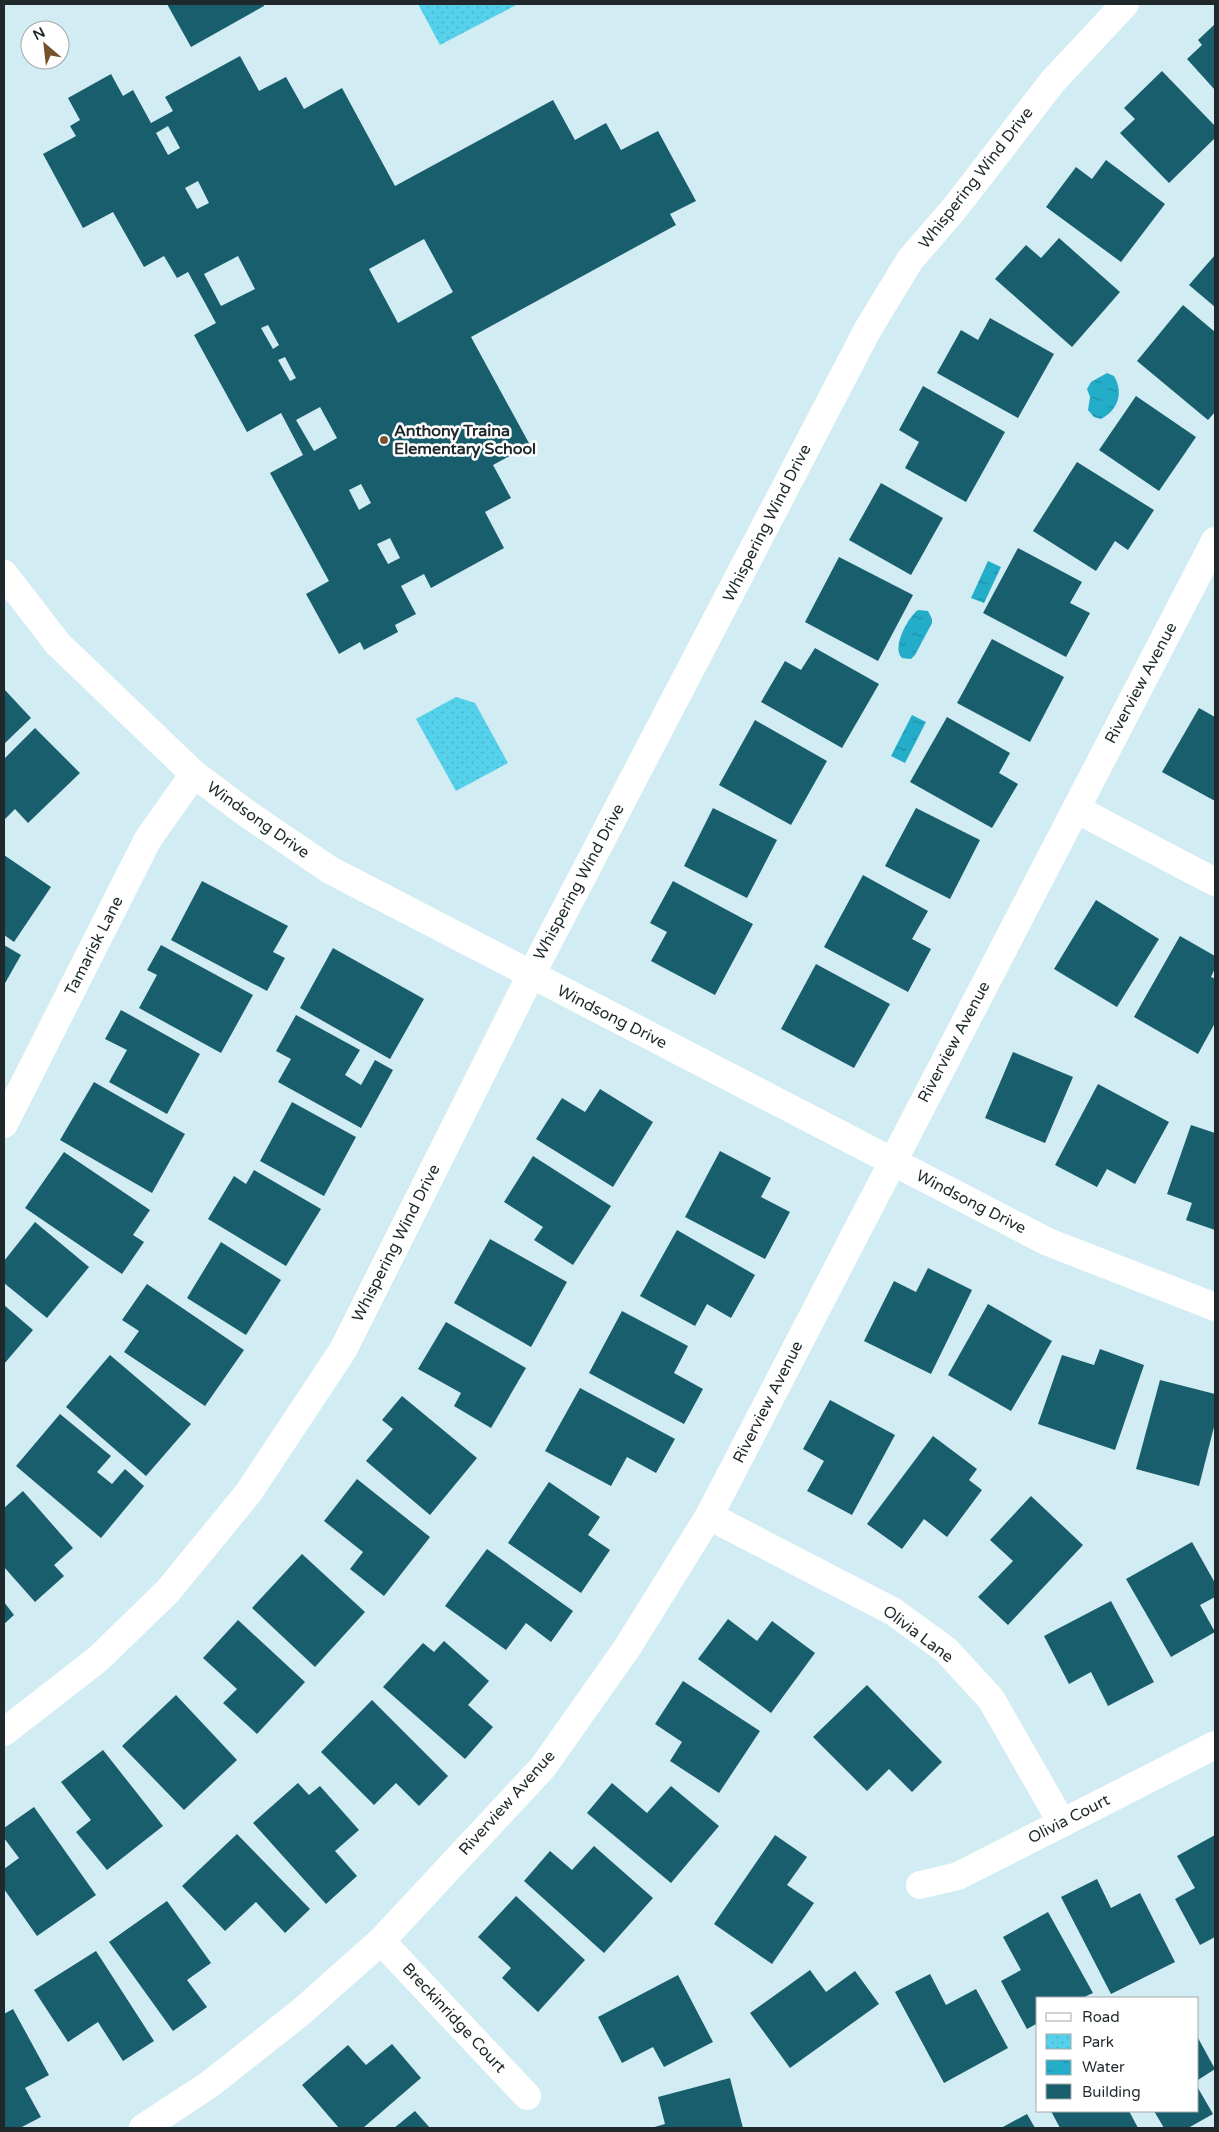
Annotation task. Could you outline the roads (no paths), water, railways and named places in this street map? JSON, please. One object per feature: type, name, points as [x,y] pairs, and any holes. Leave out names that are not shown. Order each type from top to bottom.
[{"type":"street","name":"Whispering Wind Drive","points":[[4,1732],[98,1659],[168,1591],[249,1492],[343,1350],[531,975],[868,329],[910,260],[954,209],[1053,81],[1126,4]]},
{"type":"street","name":"Riverview Avenue","points":[[144,2128],[210,2084],[301,2012],[381,1941],[543,1766],[628,1648],[709,1516],[1215,541]]},
{"type":"street","name":"Windsong Drive","points":[[4,574],[58,644],[194,774],[246,813],[330,870],[1048,1242],[1215,1308]]},
{"type":"street","name":"Tamarisk Lane","points":[[4,1124],[148,838],[194,774]]},
{"type":"street","points":[[1076,809],[1215,882]]},
{"type":"street","name":"Olivia Lane","points":[[709,1516],[894,1612],[946,1650],[990,1699],[1062,1823]]},
{"type":"street","name":"Olivia Court","points":[[920,1884],[958,1876],[1215,1745]]},
{"type":"street","name":"Breckinridge Court","points":[[381,1941],[528,2096]]},
{"type":"water","points":[[1107,373],[1114,376],[1119,389],[1119,395],[1112,411],[1101,419],[1094,417],[1088,410],[1090,397],[1087,389],[1091,382]]},
{"type":"water","points":[[988,561],[1001,567],[984,603],[971,598]]},
{"type":"water","points":[[918,610],[928,611],[932,623],[915,655],[911,659],[902,658],[898,647],[902,633]]},
{"type":"water","points":[[912,715],[926,722],[905,763],[891,756]]},
{"type":"place","name":"Anthony Traina Elementary School","points":[[384,440]]}]
